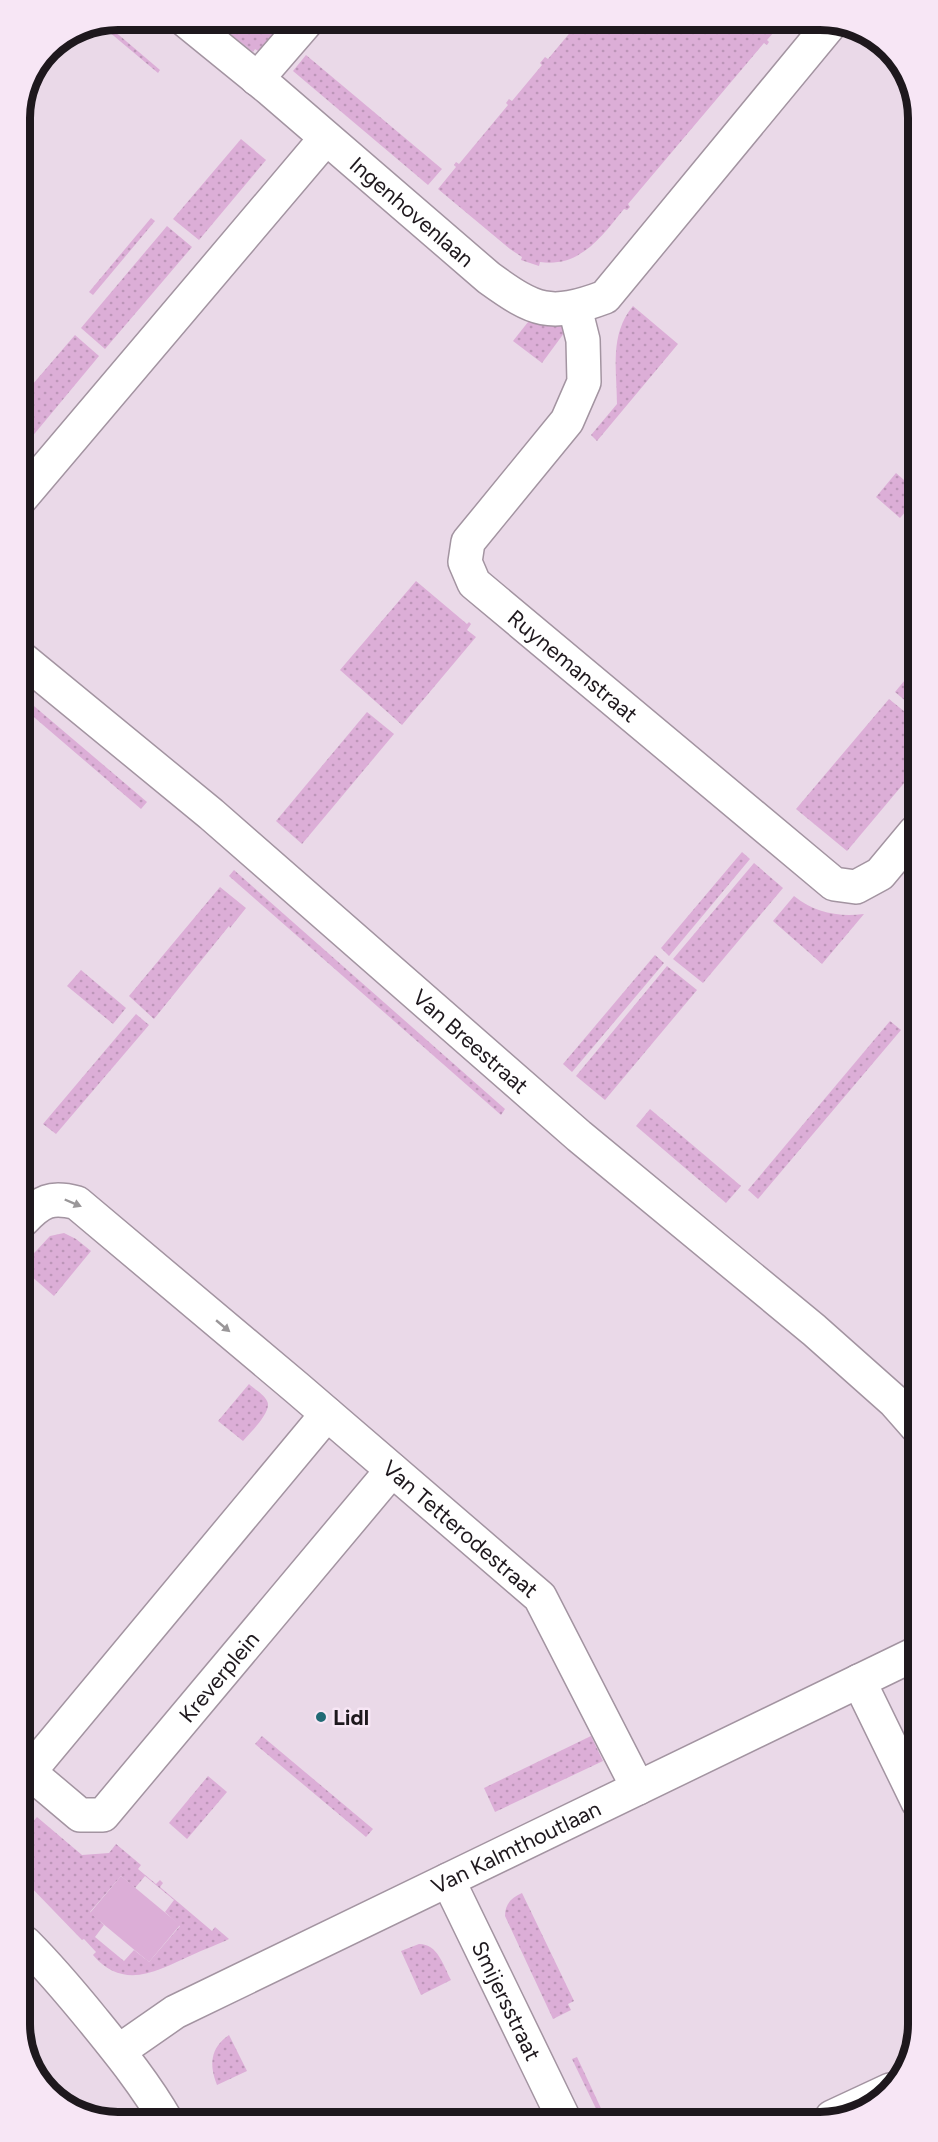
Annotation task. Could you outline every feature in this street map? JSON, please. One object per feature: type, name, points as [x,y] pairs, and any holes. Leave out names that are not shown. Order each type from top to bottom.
[{"type":"street","name":"Ingenhovenlaan","points":[[197,30],[489,278],[527,303],[541,308],[575,308],[604,297],[825,30]]},
{"type":"street","points":[[257,80],[300,30]]},
{"type":"street","points":[[30,487],[326,138]]},
{"type":"street","name":"Ruynemanstraat","points":[[575,308],[583,340],[584,382],[567,421],[468,542],[465,562],[474,583],[834,884],[856,887],[880,874],[908,840]]},
{"type":"street","name":"Van Breestraat","points":[[30,665],[211,814],[579,1136],[814,1330],[895,1402],[908,1417]]},
{"type":"street","name":"Van Tetterodestraat","points":[[30,1214],[42,1203],[60,1198],[77,1203],[540,1597],[638,1788]]},
{"type":"street","points":[[30,1770],[327,1414]]},
{"type":"street","name":"Kreverplein","points":[[30,1778],[80,1815],[103,1815],[392,1470]]},
{"type":"street","name":"Van Kalmthoutlaan","points":[[119,2051],[175,2012],[908,1657]]},
{"type":"street","points":[[859,1681],[908,1781]]},
{"type":"street","name":"Smijersstraat","points":[[448,1880],[561,2112]]},
{"type":"street","points":[[30,1948],[119,2051],[161,2112]]},
{"type":"shaded area","points":[[226,30],[276,30],[258,51],[255,49],[253,52]]},
{"type":"shaded area","points":[[572,30],[771,30],[774,32],[767,40],[769,42],[767,45],[764,43],[628,204],[630,207],[627,210],[624,209],[589,248],[567,260],[554,263],[540,262],[539,266],[521,260],[522,257],[438,189],[456,167],[454,165],[456,162],[459,164],[508,105],[506,103],[509,99],[512,101],[542,65],[540,63],[545,57],[548,59]]},
{"type":"shaded area","points":[[108,31],[114,31],[160,70],[158,73]]},
{"type":"shaded area","points":[[306,55],[442,169],[428,185],[293,71]]},
{"type":"shaded area","points":[[241,139],[266,160],[199,240],[173,219]]},
{"type":"shaded area","points":[[151,218],[155,221],[93,295],[89,292]]},
{"type":"shaded area","points":[[167,226],[192,247],[105,349],[81,328]]},
{"type":"shaded area","points":[[633,306],[678,344],[597,441],[591,435],[617,404],[617,341],[625,317]]},
{"type":"shaded area","points":[[532,317],[570,325],[542,363],[513,341]]},
{"type":"shaded area","points":[[75,335],[99,356],[30,439],[30,387]]},
{"type":"shaded area","points":[[896,473],[908,484],[908,511],[900,518],[876,497]]},
{"type":"shaded area","points":[[416,581],[467,624],[469,622],[471,624],[467,630],[476,637],[402,725],[340,670]]},
{"type":"shaded area","points":[[908,676],[908,703],[895,692]]},
{"type":"shaded area","points":[[889,699],[908,714],[908,778],[847,851],[796,809]]},
{"type":"shaded area","points":[[30,703],[147,802],[141,809],[30,714]]},
{"type":"shaded area","points":[[367,712],[394,734],[302,844],[276,821]]},
{"type":"shaded area","points":[[742,852],[750,859],[669,956],[661,948]]},
{"type":"shaded area","points":[[754,863],[783,888],[703,983],[673,959]]},
{"type":"shaded area","points":[[234,870],[505,1109],[501,1115],[229,876]]},
{"type":"shaded area","points":[[220,887],[246,908],[154,1019],[129,996]]},
{"type":"shaded area","points":[[794,896],[819,910],[845,915],[864,914],[822,964],[773,921]]},
{"type":"shaded area","points":[[655,955],[664,963],[572,1072],[563,1064]]},
{"type":"shaded area","points":[[667,966],[697,990],[605,1100],[576,1076]]},
{"type":"shaded area","points":[[81,970],[126,1008],[113,1024],[67,986]]},
{"type":"shaded area","points":[[136,1014],[149,1025],[56,1134],[43,1124]]},
{"type":"shaded area","points":[[890,1021],[901,1030],[758,1199],[748,1190]]},
{"type":"shaded area","points":[[650,1109],[741,1186],[726,1203],[636,1126]]},
{"type":"shaded area","points":[[64,1233],[91,1251],[54,1296],[30,1275],[30,1257],[50,1236]]},
{"type":"shaded area","points":[[249,1384],[264,1396],[268,1405],[260,1422],[243,1441],[218,1421]]},
{"type":"shaded area","points":[[262,1736],[373,1829],[366,1837],[255,1744]]},
{"type":"shaded area","points":[[591,1736],[603,1761],[495,1812],[484,1788]]},
{"type":"shaded area","points":[[208,1776],[227,1792],[187,1839],[169,1823]]},
{"type":"shaded area","points":[[37,1817],[82,1855],[109,1853],[116,1844],[141,1865],[138,1869],[156,1884],[160,1880],[163,1883],[160,1887],[212,1931],[215,1927],[229,1939],[153,1972],[129,1975],[105,1966],[93,1955],[96,1952],[84,1939],[82,1940],[30,1886],[30,1825]],"holes":[[[121,1876],[135,1888],[145,1876],[174,1900],[165,1912],[180,1926],[149,1962],[134,1950],[124,1961],[95,1937],[104,1925],[90,1912]]]},
{"type":"shaded area","points":[[121,1876],[180,1925],[149,1962],[90,1913]]},
{"type":"shaded area","points":[[522,1893],[574,2001],[568,2004],[571,2010],[553,2019],[505,1916],[509,1902]]},
{"type":"shaded area","points":[[419,1944],[426,1945],[435,1951],[451,1980],[421,1995],[401,1951]]},
{"type":"shaded area","points":[[229,2035],[247,2071],[217,2085],[212,2064],[213,2057],[218,2045]]},
{"type":"shaded area","points":[[577,2057],[603,2112],[598,2112],[572,2059]]},
{"type":"place","name":"Lidl","points":[[321,1717]]}]
